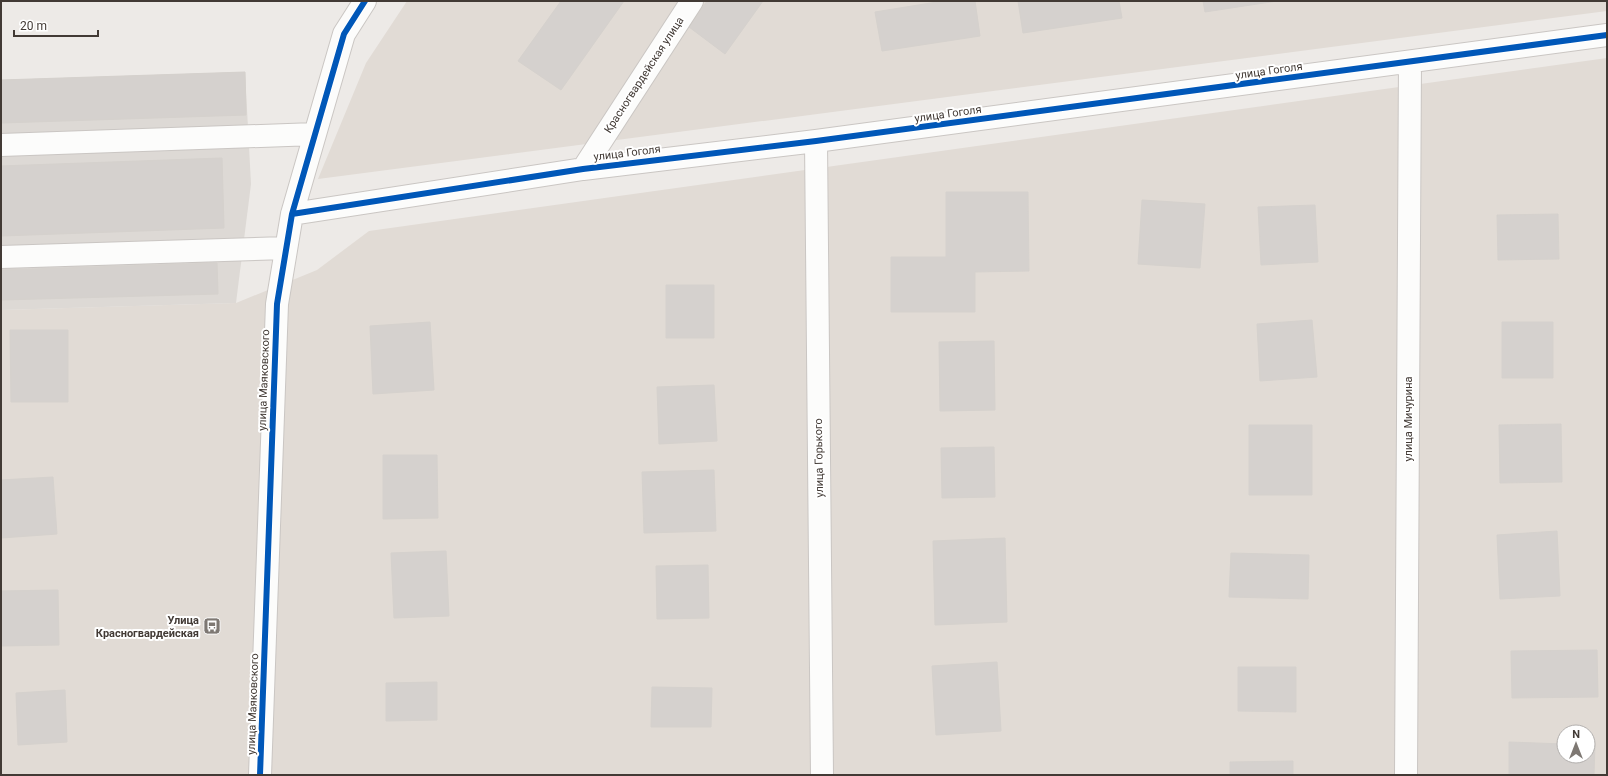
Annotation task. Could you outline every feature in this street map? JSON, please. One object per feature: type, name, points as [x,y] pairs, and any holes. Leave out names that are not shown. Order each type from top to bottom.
[{"type":"street","name":"улица Маяковского","points":[[260,775],[277,304],[292,214],[344,34],[365,1]]},
{"type":"street","name":"Красногвардейская улица","points":[[583,168],[692,1]]},
{"type":"street","name":"улица Гоголя","points":[[292,214],[583,168],[816,141],[1607,35]]},
{"type":"street","name":"улица Мичурина","points":[[1406,775],[1410,62]]},
{"type":"street","points":[[1,145],[315,134]]},
{"type":"street","name":"улица Горького","points":[[816,141],[822,775]]},
{"type":"street","points":[[1,257],[286,248]]},
{"type":"shaded area","points":[[407,1],[1607,1],[1607,11],[318,179],[366,63]]},
{"type":"shaded area","points":[[1607,58],[1607,775],[1,775],[1,310],[236,303],[317,270],[369,231]]},
{"type":"shaded area","points":[[245,72],[251,184],[236,303],[1,310],[1,80]]},
{"type":"building","points":[[561,1],[624,1],[561,90],[518,61]]},
{"type":"building","points":[[707,1],[763,1],[725,54],[689,27]]},
{"type":"building","points":[[943,1],[975,1],[980,36],[882,51],[875,12]]},
{"type":"building","points":[[1018,1],[1119,1],[1122,18],[1023,33]]},
{"type":"building","points":[[1203,1],[1277,1],[1205,12]]},
{"type":"building","points":[[245,72],[246,115],[1,123],[1,80]]},
{"type":"building","points":[[222,158],[224,228],[1,236],[1,166]]},
{"type":"building","points":[[946,192],[1028,192],[1029,271],[975,272],[975,312],[891,312],[891,257],[946,257]]},
{"type":"building","points":[[1142,200],[1205,204],[1200,268],[1138,264]]},
{"type":"building","points":[[1315,205],[1318,262],[1261,265],[1258,207]]},
{"type":"building","points":[[1558,214],[1559,259],[1498,260],[1497,215]]},
{"type":"building","points":[[217,263],[218,294],[1,300],[1,270]]},
{"type":"building","points":[[666,285],[714,285],[714,338],[666,338]]},
{"type":"building","points":[[1312,320],[1317,377],[1260,381],[1257,324]]},
{"type":"building","points":[[430,322],[434,390],[373,394],[370,326]]},
{"type":"building","points":[[1502,322],[1553,322],[1553,378],[1502,378]]},
{"type":"building","points":[[10,330],[68,330],[68,402],[11,402]]},
{"type":"building","points":[[994,341],[995,410],[940,411],[939,342]]},
{"type":"building","points":[[714,385],[717,441],[659,444],[657,387]]},
{"type":"building","points":[[1561,424],[1562,482],[1500,483],[1499,425]]},
{"type":"building","points":[[1249,425],[1312,425],[1312,495],[1249,495]]},
{"type":"building","points":[[994,447],[995,497],[942,498],[941,448]]},
{"type":"building","points":[[383,455],[437,455],[438,518],[383,519]]},
{"type":"building","points":[[714,470],[716,531],[644,533],[642,472]]},
{"type":"building","points":[[53,477],[57,534],[1,538],[1,480]]},
{"type":"building","points":[[1557,531],[1560,596],[1500,599],[1497,535]]},
{"type":"building","points":[[1005,538],[1007,622],[935,625],[933,541]]},
{"type":"building","points":[[446,551],[449,616],[394,618],[391,553]]},
{"type":"building","points":[[1231,553],[1309,555],[1308,599],[1229,597]]},
{"type":"building","points":[[708,565],[709,618],[657,619],[656,566]]},
{"type":"building","points":[[58,590],[59,645],[1,646],[1,591]]},
{"type":"building","points":[[1597,650],[1598,697],[1512,698],[1511,651]]},
{"type":"building","points":[[997,662],[1001,731],[936,735],[932,666]]},
{"type":"building","points":[[1238,667],[1296,667],[1296,712],[1238,711]]},
{"type":"building","points":[[437,682],[437,720],[386,721],[386,683]]},
{"type":"building","points":[[652,687],[712,688],[711,727],[651,727]]},
{"type":"building","points":[[65,690],[67,742],[18,745],[16,693]]},
{"type":"building","points":[[1509,742],[1556,744],[1556,764],[1594,764],[1594,775],[1509,775]]},
{"type":"building","points":[[1293,761],[1293,775],[1230,775],[1230,762]]},
{"type":"cycle path","points":[[260,775],[277,304],[292,214],[344,34],[365,1]]},
{"type":"cycle path","points":[[292,214],[583,169],[816,141],[1607,35]]},
{"type":"place","name":"Улица Красногвардейская","points":[[212,626]]}]
